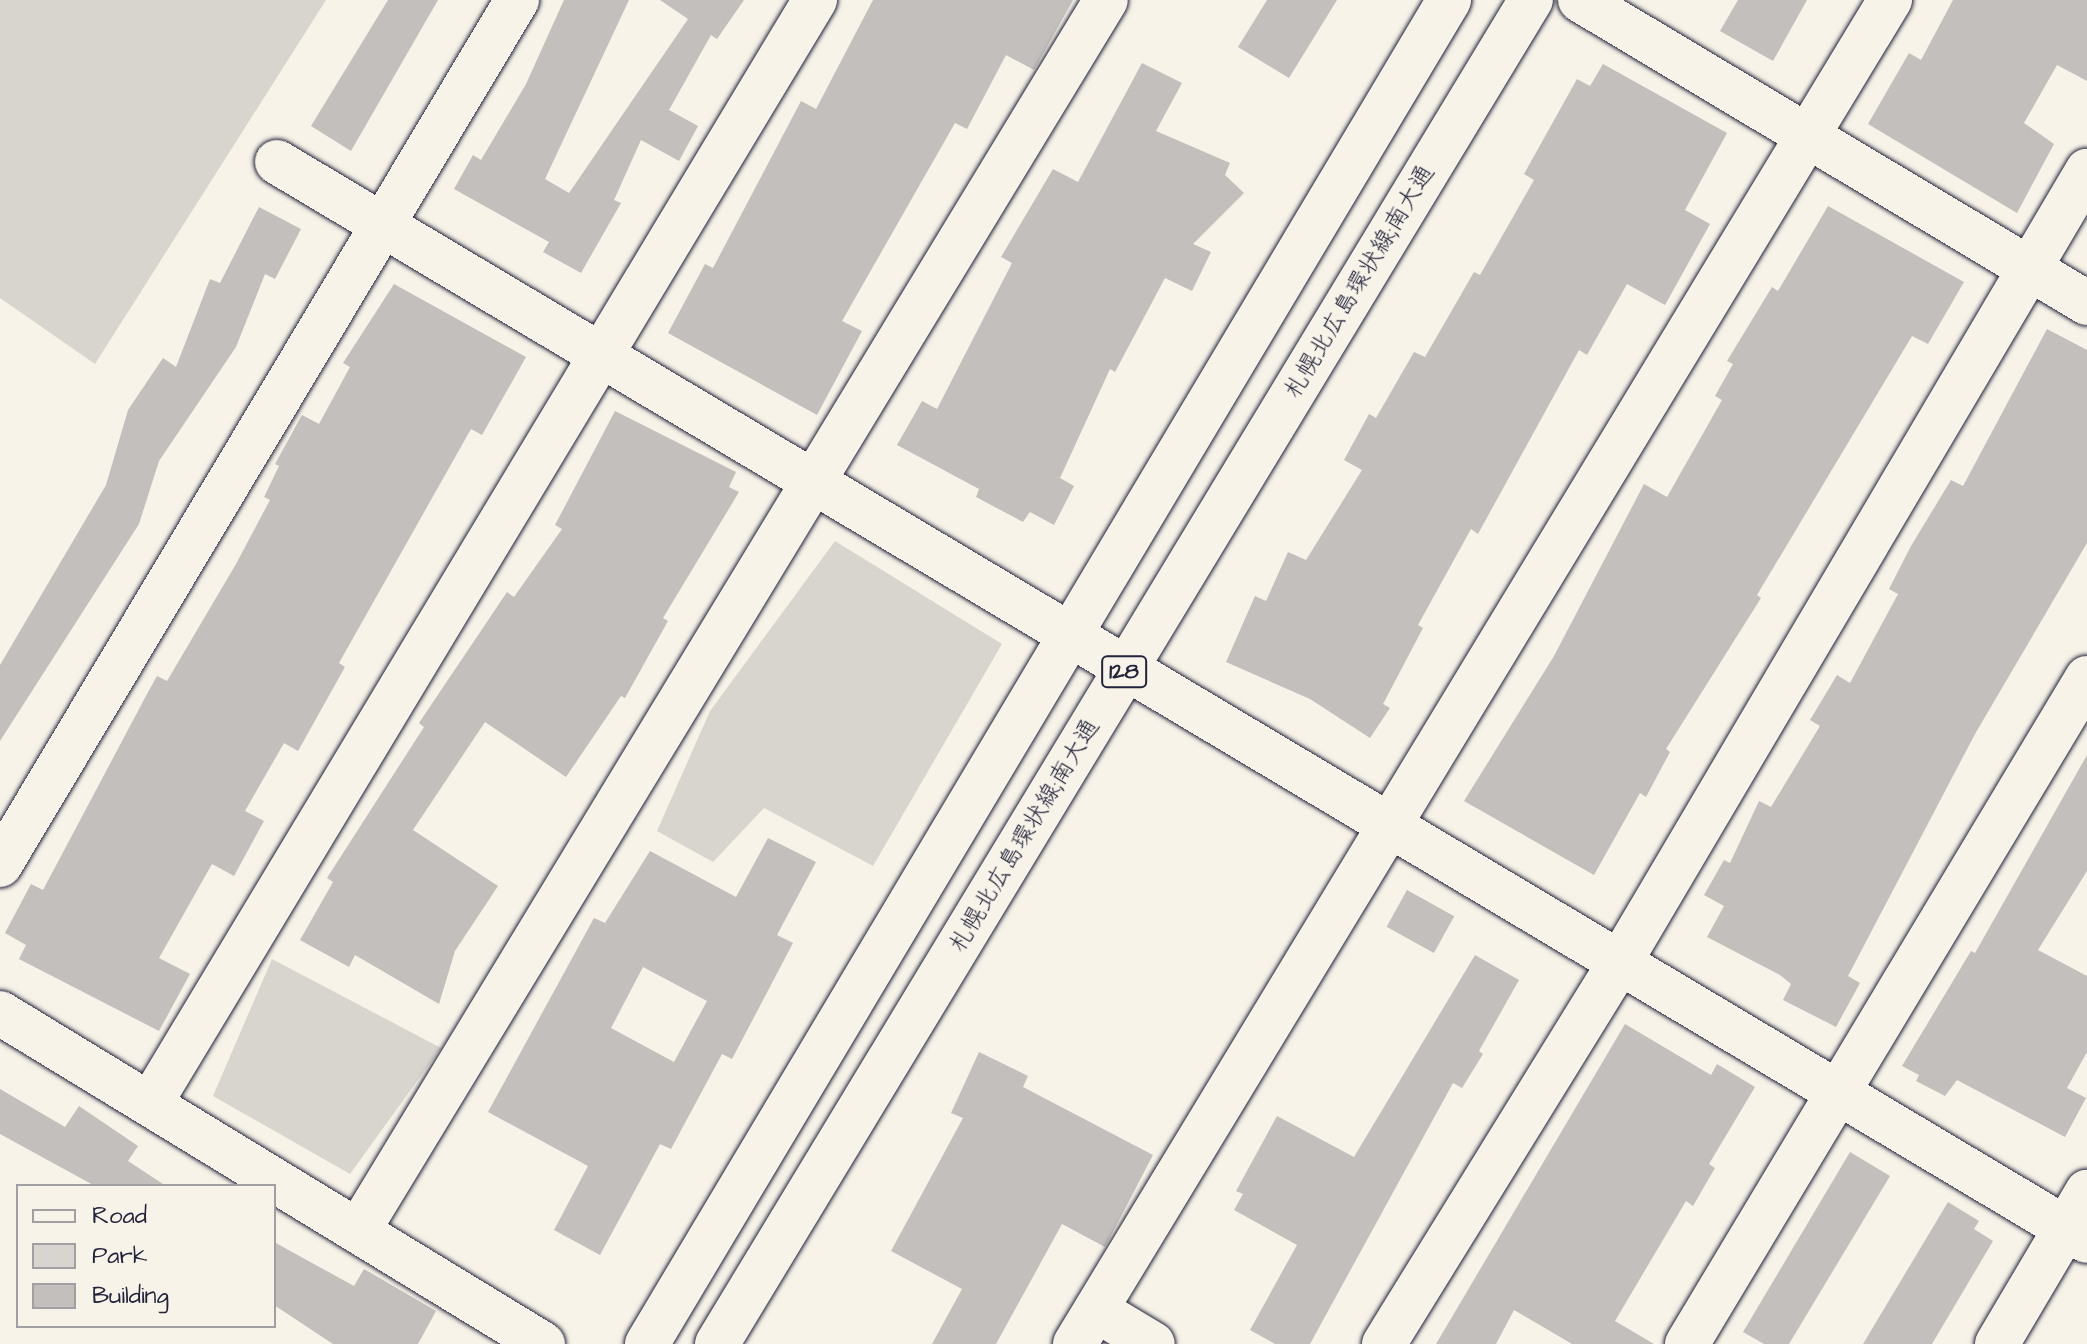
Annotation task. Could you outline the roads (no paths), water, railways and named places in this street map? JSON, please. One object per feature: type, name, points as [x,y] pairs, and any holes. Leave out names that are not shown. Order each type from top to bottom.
[{"type":"street","points":[[0,865],[517,0]]},
{"type":"street","points":[[150,1104],[815,0]]},
{"type":"street","points":[[358,1231],[1106,0]]},
{"type":"street","name":"128","points":[[647,1344],[1449,0]]},
{"type":"street","name":"札幌北広島環状線;南大通","points":[[717,1344],[1531,0]]},
{"type":"street","points":[[1580,0],[2087,303]]},
{"type":"street","points":[[1153,1344],[1086,1327],[1393,825],[1890,0]]},
{"type":"street","points":[[277,162],[1069,637],[1127,667],[1840,1093],[2080,1220],[1997,1344]]},
{"type":"street","points":[[1384,1344],[1620,962],[2087,171]]},
{"type":"street","points":[[1687,1344],[2087,678]]},
{"type":"street","points":[[0,1013],[543,1344]]}]
